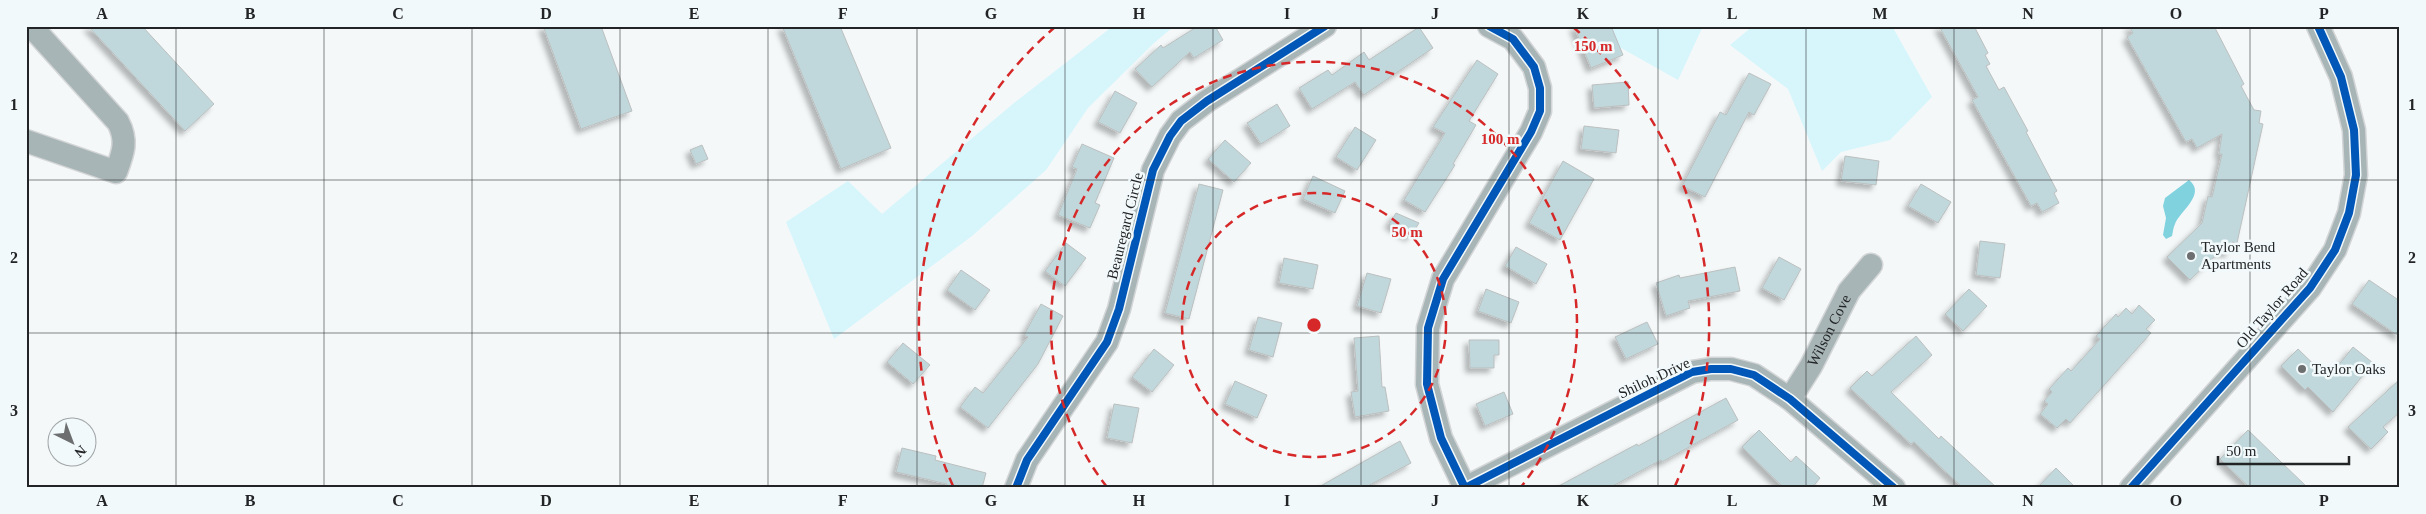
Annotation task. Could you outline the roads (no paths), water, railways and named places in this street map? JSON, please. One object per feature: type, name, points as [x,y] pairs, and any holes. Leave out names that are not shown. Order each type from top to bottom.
[{"type":"street","points":[[26,141],[116,172],[125,149],[124,134],[118,122],[31,26]]},
{"type":"street","name":"Beauregard Circle","points":[[1016,488],[1027,460],[1107,342],[1119,309],[1153,170],[1170,136],[1182,121],[1207,101],[1325,26]]},
{"type":"street","points":[[1465,488],[1441,438],[1427,384],[1428,328],[1443,279],[1531,132],[1540,111],[1540,88],[1534,67],[1513,39],[1489,26]]},
{"type":"street","name":"Old Taylor Road","points":[[2131,488],[2310,288],[2335,250],[2349,213],[2356,175],[2354,130],[2341,77],[2318,26]]},
{"type":"street","name":"Wilson Cove","points":[[1790,399],[1811,366],[1849,291],[1871,265]]},
{"type":"street","name":"Shiloh Drive","points":[[1465,488],[1692,372],[1711,369],[1731,369],[1754,375],[1790,399],[1894,488]]},
{"type":"water","points":[[2189,180],[2194,185],[2194,197],[2177,219],[2172,236],[2166,239],[2163,235],[2166,218],[2163,206],[2165,198]]},
{"type":"place","name":"Taylor Bend Apartments","points":[[2191,256]]},
{"type":"place","name":"Taylor Oaks","points":[[2302,369]]}]
